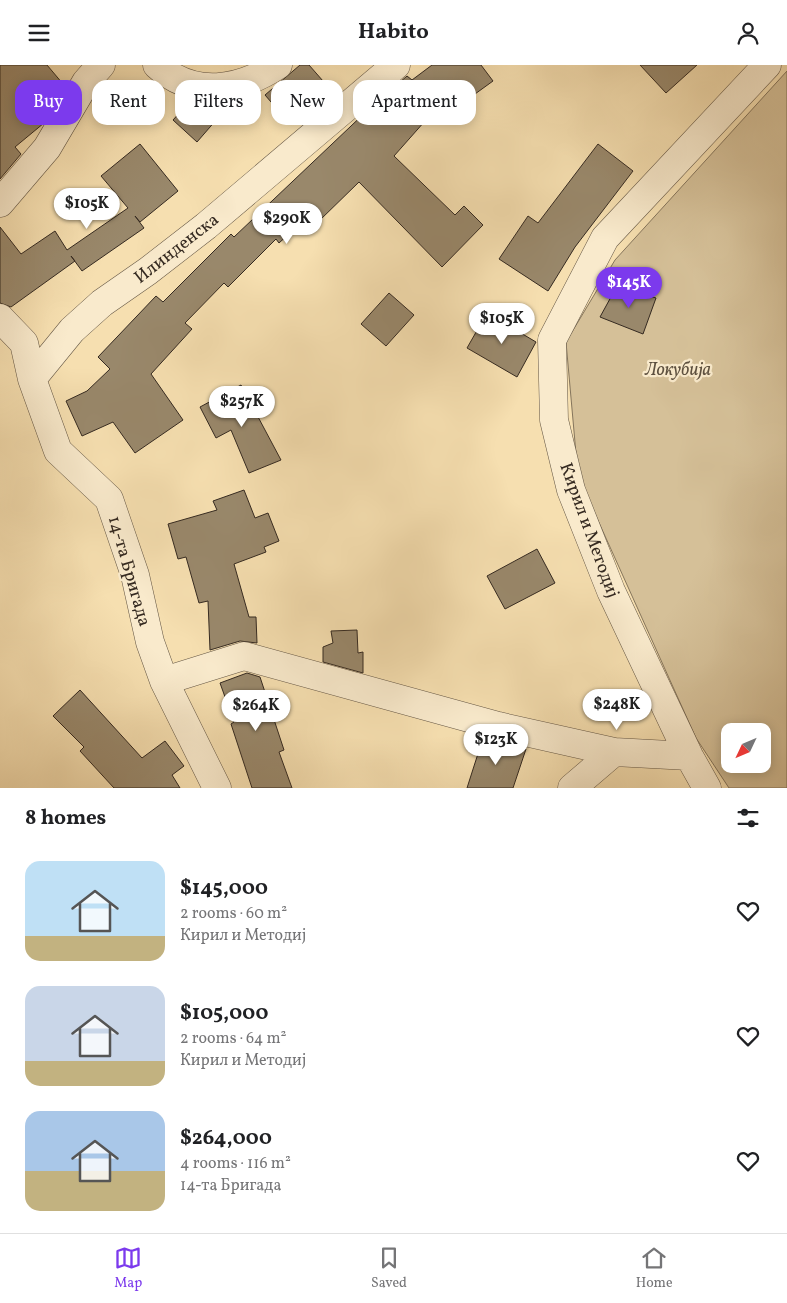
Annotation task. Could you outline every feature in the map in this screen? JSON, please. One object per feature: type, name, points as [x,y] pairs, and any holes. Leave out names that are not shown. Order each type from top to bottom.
[{"type":"street","points":[[0,203],[48,148],[86,82],[101,65]]},
{"type":"street","points":[[157,65],[187,84],[224,88],[258,78],[278,65]]},
{"type":"street","name":"Илинденска","points":[[32,379],[72,331],[102,303],[148,271],[206,226],[396,65]]},
{"type":"street","name":"Кирил и Методиј","points":[[707,788],[688,756],[611,591],[571,490],[554,420],[552,340],[605,238],[767,65]]},
{"type":"street","name":"14-та Бригада","points":[[0,318],[24,343],[32,379],[58,451],[109,499],[136,575],[150,642],[164,681],[217,788]]},
{"type":"street","points":[[164,681],[244,656],[498,726],[614,752],[688,756]]},
{"type":"street","points":[[572,788],[614,752]]},
{"type":"green space","name":"Локубија","points":[[787,71],[787,788],[729,788],[696,738],[578,476],[566,342],[615,260]]},
{"type":"building","points":[[0,65],[47,65],[60,80],[15,80],[15,125],[42,125],[15,147],[21,154],[0,179]]},
{"type":"building","points":[[300,65],[309,65],[322,80],[282,80]]},
{"type":"building","points":[[432,65],[481,65],[493,81],[476,93],[476,80],[412,80]]},
{"type":"building","points":[[640,65],[697,65],[666,93]]},
{"type":"building","points":[[407,76],[412,80],[402,80]]},
{"type":"building","points":[[271,90],[271,102],[265,95]]},
{"type":"building","points":[[353,124],[421,125],[394,156],[455,215],[464,206],[483,225],[442,267],[359,182],[319,221],[311,214],[279,243],[276,239],[228,287],[224,283],[185,323],[192,329],[151,374],[183,420],[135,453],[113,422],[82,436],[66,401],[87,391],[110,369],[98,357],[156,296],[163,302],[231,234],[234,237]]},
{"type":"building","points":[[178,125],[212,125],[197,142]]},
{"type":"building","points":[[140,144],[178,191],[140,222],[135,216],[144,228],[82,271],[75,261],[11,307],[0,303],[0,227],[21,254],[55,231],[67,250],[128,208],[101,176]]},
{"type":"building","points":[[598,144],[633,171],[575,247],[548,291],[499,259],[528,216],[538,223]]},
{"type":"building","points":[[617,286],[656,298],[643,334],[600,317]]},
{"type":"building","points":[[389,293],[414,315],[386,346],[361,324]]},
{"type":"building","points":[[487,313],[536,342],[517,377],[467,348]]},
{"type":"building","points":[[241,385],[281,460],[249,473],[231,430],[216,438],[200,407]]},
{"type":"building","points":[[244,490],[255,518],[268,513],[279,541],[264,547],[266,552],[234,564],[249,617],[256,617],[257,643],[240,641],[210,650],[208,601],[199,603],[186,557],[178,559],[168,524],[217,510],[213,501]]},
{"type":"building","points":[[537,549],[555,583],[505,609],[487,576]]},
{"type":"building","points":[[357,630],[358,653],[363,652],[363,673],[323,662],[323,647],[333,643],[331,631]]},
{"type":"building","points":[[247,673],[260,677],[284,750],[279,752],[292,788],[252,788],[231,724],[234,722],[220,683]]},
{"type":"building","points":[[80,690],[142,758],[165,741],[184,766],[172,775],[180,788],[114,788],[80,751],[84,747],[53,716]]},
{"type":"building","points":[[483,738],[526,749],[513,788],[467,788]]}]
